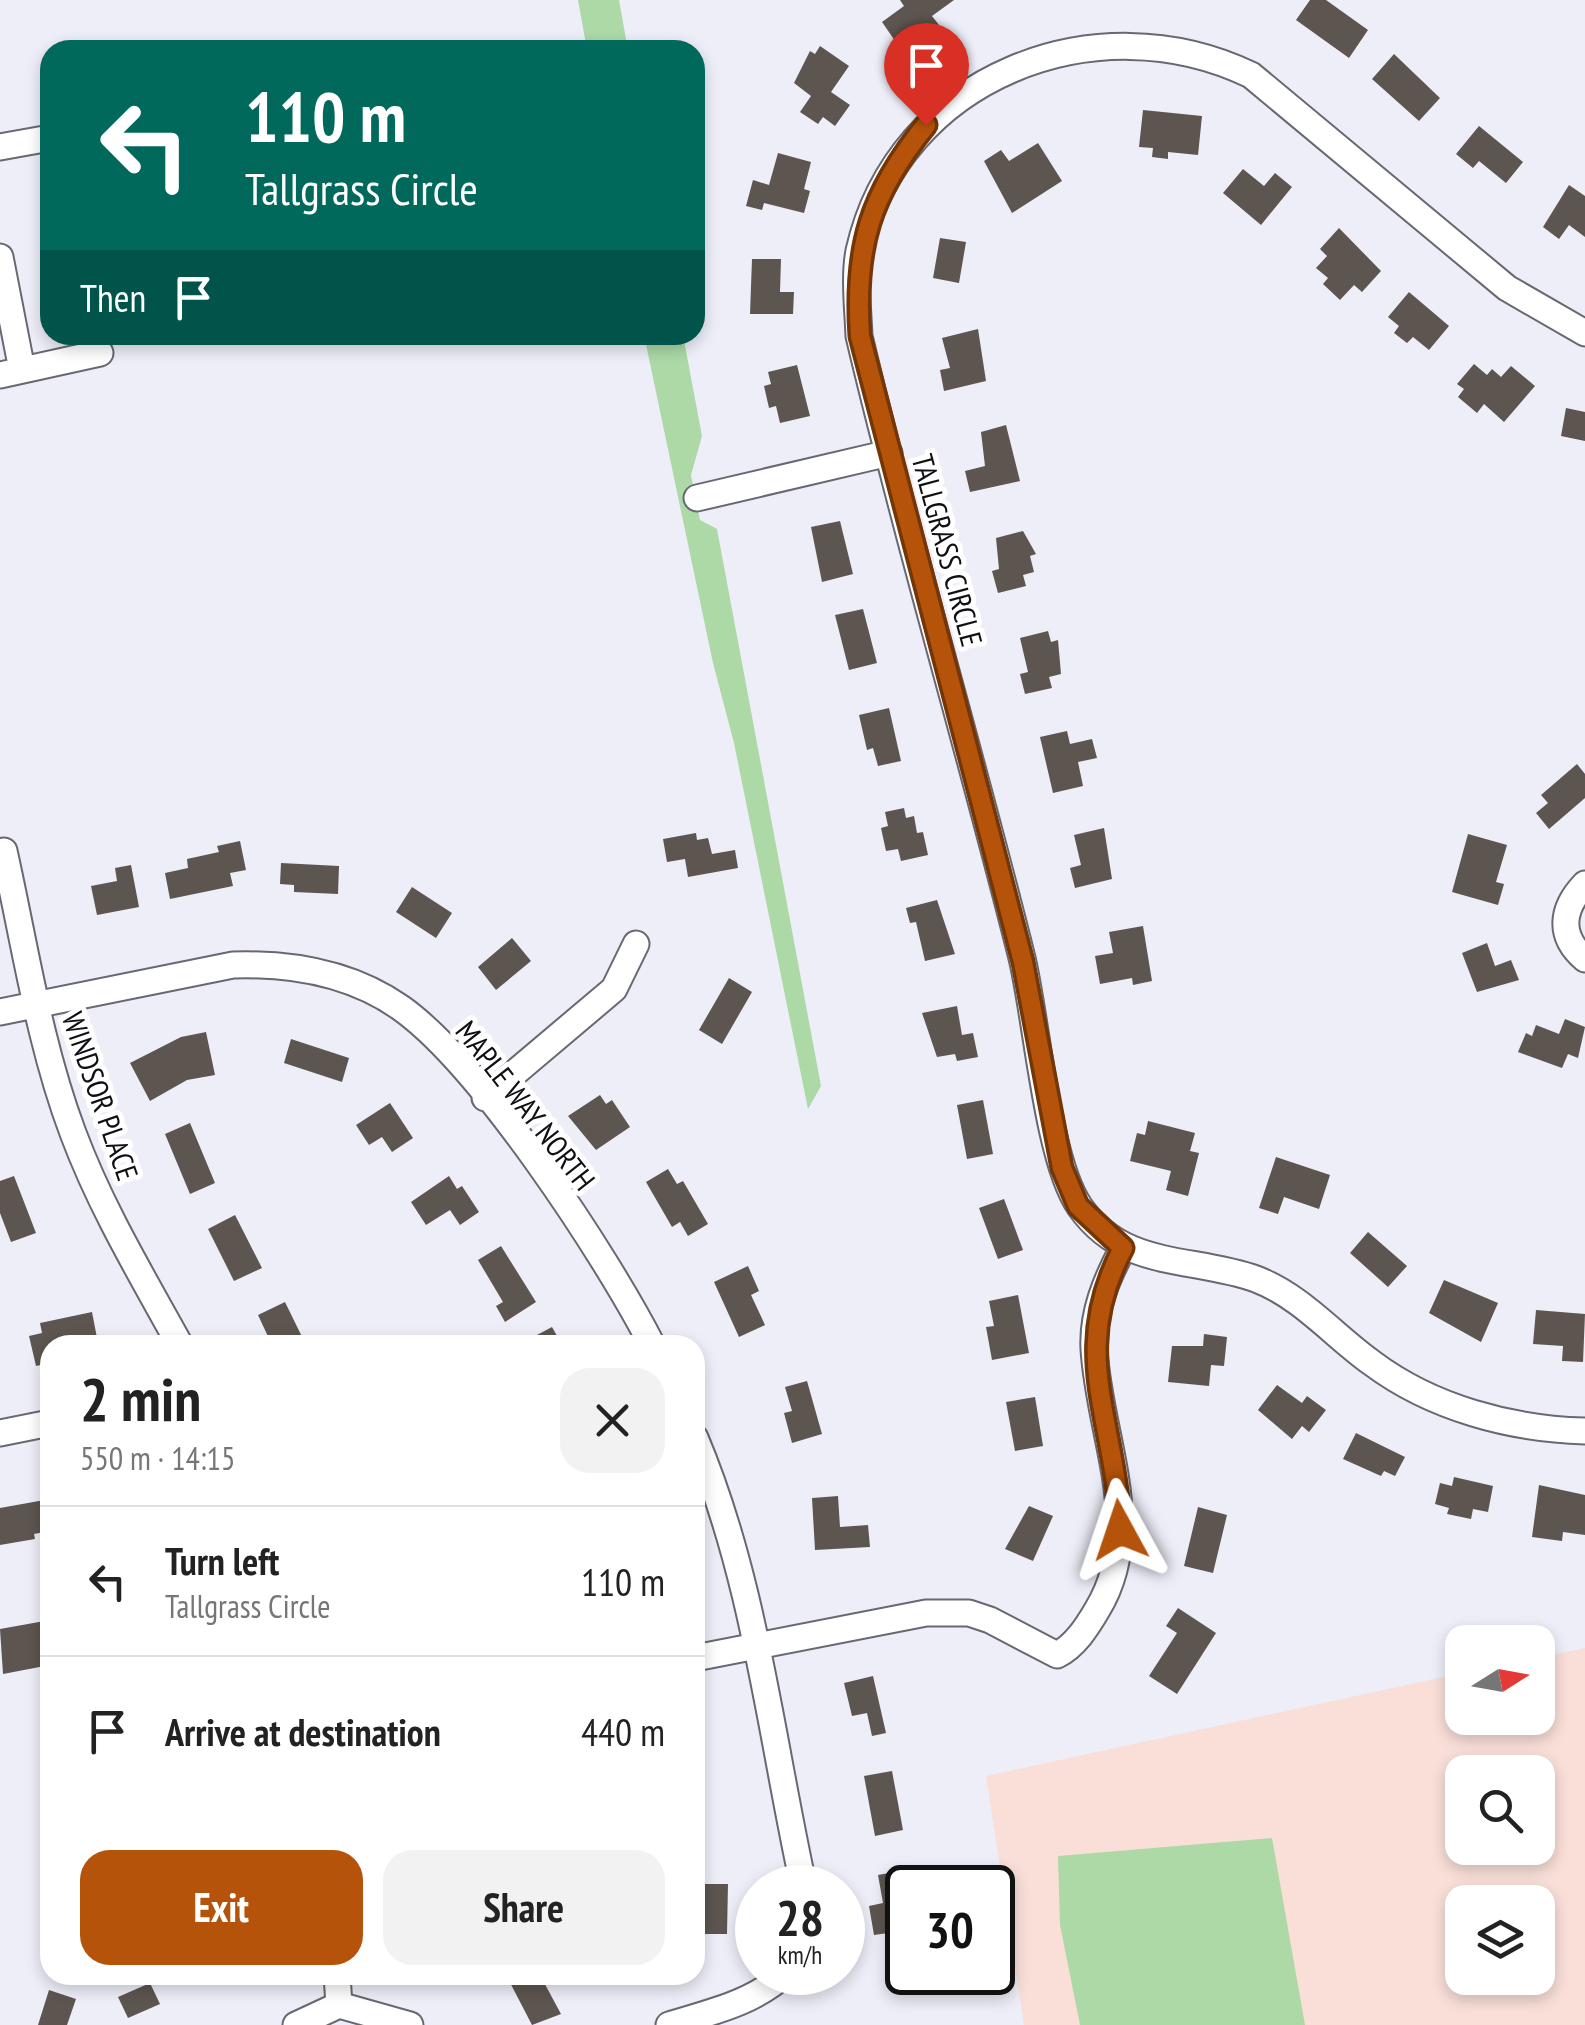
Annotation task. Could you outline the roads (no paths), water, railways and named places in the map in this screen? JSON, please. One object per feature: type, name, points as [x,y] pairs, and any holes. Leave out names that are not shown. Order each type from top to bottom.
[{"type":"street","name":"TALLGRASS CIRCLE","points":[[1585,334],[1507,288],[1250,75],[1206,54],[1142,40],[1080,42],[1003,66],[951,100],[903,154],[876,203],[859,253],[860,336],[1023,962],[1062,1168],[1078,1206],[1123,1248],[1152,1259],[1256,1280],[1300,1304],[1374,1365],[1428,1395],[1479,1415],[1528,1426],[1585,1430]]},
{"type":"street","points":[[0,147],[40,140]]},
{"type":"street","points":[[0,258],[11,372],[100,353]]},
{"type":"street","points":[[697,498],[889,453]]},
{"type":"street","name":"WINDSOR PLACE","points":[[4,850],[36,1004],[74,1136],[102,1201],[175,1335]]},
{"type":"street","points":[[1585,884],[1566,906],[1565,925],[1570,946],[1585,960]]},
{"type":"street","points":[[485,1098],[614,988],[636,944]]},
{"type":"street","name":"MAPLE WAY NORTH","points":[[0,1012],[233,965],[270,964],[316,970],[356,983],[401,1008],[442,1046],[485,1098],[557,1195],[646,1335]]},
{"type":"street","points":[[705,1656],[926,1613],[969,1613],[1058,1656],[1074,1643],[1103,1601],[1118,1558],[1118,1487],[1094,1348],[1101,1296],[1123,1248]]},
{"type":"street","points":[[0,1433],[40,1425]]},
{"type":"street","points":[[705,1466],[732,1542],[799,1865]]},
{"type":"street","points":[[338,1985],[339,2005]]},
{"type":"street","points":[[669,2025],[755,1995]]},
{"type":"street","points":[[296,2025],[339,2005],[410,2025]]}]
